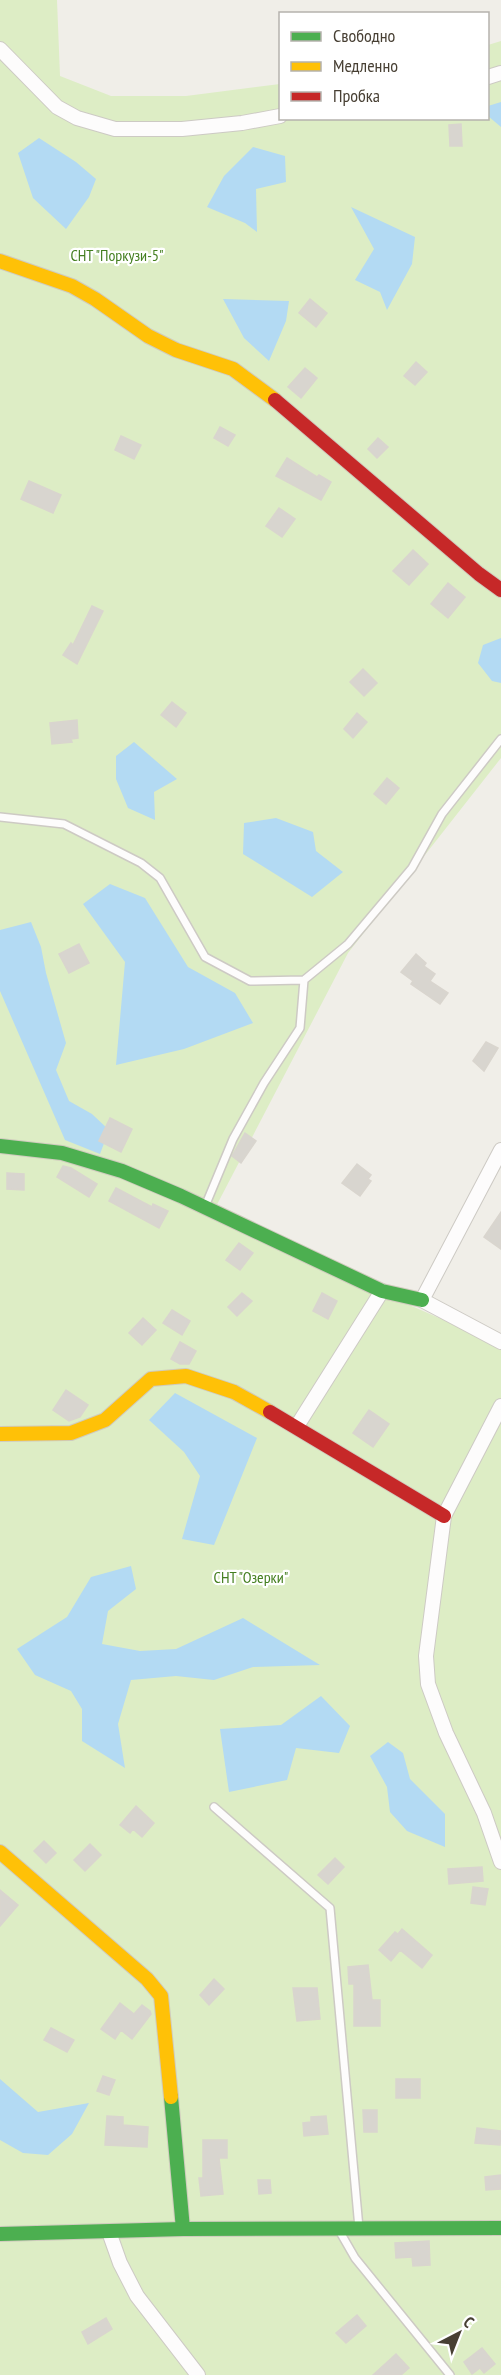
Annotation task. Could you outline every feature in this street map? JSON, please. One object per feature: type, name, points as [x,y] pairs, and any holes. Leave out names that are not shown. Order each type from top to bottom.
[{"type":"street","points":[[0,49],[57,106],[77,118],[115,129],[182,129],[242,123],[279,116]]},
{"type":"street","points":[[0,261],[72,286],[148,336],[176,350],[233,369],[265,392],[479,574],[501,590]]},
{"type":"street","points":[[0,1146],[26,1146],[74,1157],[143,1179],[382,1291],[422,1300],[501,1342]]},
{"type":"street","points":[[422,1300],[501,1150]]},
{"type":"street","points":[[297,1426],[382,1291]]},
{"type":"street","points":[[0,1434],[71,1433],[105,1420],[151,1379],[186,1376],[234,1392],[297,1426],[444,1516]]},
{"type":"street","points":[[501,1406],[444,1516],[426,1656],[428,1684],[446,1733],[484,1813],[501,1862]]},
{"type":"street","points":[[0,1852],[147,1979],[161,1996],[183,2229]]},
{"type":"street","points":[[0,2234],[183,2229],[501,2228]]},
{"type":"street","points":[[109,2232],[120,2263],[137,2296],[198,2375]]},
{"type":"lane","points":[[0,817],[64,824],[141,863],[160,878],[205,957],[250,981],[304,980],[348,944],[412,868],[442,814],[501,739]]},
{"type":"lane","points":[[204,1207],[233,1139],[264,1083],[300,1028],[304,980]]},
{"type":"lane","points":[[214,1807],[330,1908],[359,2229]]},
{"type":"lane","points":[[339,2230],[355,2258],[450,2375]]},
{"type":"green space","name":"СНТ \"Озерки\"","points":[[0,0],[57,0],[60,76],[111,96],[186,96],[279,84],[279,120],[489,120],[489,45],[501,41],[501,758],[348,953],[210,1218],[501,1345],[501,2375],[0,2375]]},
{"type":"water","points":[[501,102],[501,127],[489,117],[489,106]]},
{"type":"water","points":[[39,138],[76,162],[96,179],[89,197],[66,229],[33,198],[18,153]]},
{"type":"water","points":[[253,147],[285,156],[286,182],[256,189],[257,232],[245,223],[207,207],[224,176]]},
{"type":"water","points":[[351,207],[415,237],[412,264],[387,310],[380,292],[355,280],[374,249]]},
{"type":"water","points":[[223,299],[289,301],[286,321],[269,361],[244,338]]},
{"type":"water","points":[[501,638],[501,683],[492,681],[478,663],[483,645]]},
{"type":"water","points":[[134,742],[177,779],[154,792],[155,820],[128,808],[116,779],[116,756]]},
{"type":"water","points":[[276,818],[313,832],[316,851],[343,872],[312,897],[243,854],[244,823]]},
{"type":"water","points":[[110,884],[145,898],[188,967],[235,993],[253,1023],[184,1049],[116,1065],[125,962],[83,904]]},
{"type":"water","points":[[31,922],[41,947],[66,1043],[56,1070],[69,1101],[92,1114],[109,1130],[100,1154],[65,1140],[0,991],[0,930]]},
{"type":"water","points":[[175,1393],[257,1438],[214,1545],[182,1539],[200,1476],[184,1452],[149,1420]]},
{"type":"water","points":[[131,1566],[136,1589],[108,1611],[102,1644],[140,1651],[176,1649],[243,1618],[320,1665],[253,1667],[214,1680],[176,1676],[131,1680],[118,1724],[125,1768],[82,1741],[82,1709],[71,1691],[35,1675],[17,1649],[67,1617],[91,1577]]},
{"type":"water","points":[[321,1696],[350,1726],[339,1753],[296,1748],[287,1780],[229,1792],[220,1729],[281,1725]]},
{"type":"water","points":[[388,1742],[403,1753],[410,1779],[445,1814],[445,1847],[407,1831],[390,1812],[387,1787],[370,1756]]},
{"type":"water","points":[[0,2079],[38,2112],[89,2103],[72,2134],[48,2155],[23,2153],[0,2140]]},
{"type":"building","points":[[461,124],[462,146],[450,146],[449,125]]},
{"type":"building","points":[[310,299],[327,313],[316,327],[299,313]]},
{"type":"building","points":[[416,362],[427,372],[415,385],[404,376]]},
{"type":"building","points":[[305,368],[317,378],[301,398],[288,387]]},
{"type":"building","points":[[220,427],[235,435],[228,446],[214,438]]},
{"type":"building","points":[[121,436],[141,445],[134,459],[115,450]]},
{"type":"building","points":[[378,438],[388,447],[377,458],[368,449]]},
{"type":"building","points":[[287,458],[317,477],[319,475],[331,482],[321,500],[276,476]]},
{"type":"building","points":[[29,481],[61,495],[53,513],[21,499]]},
{"type":"building","points":[[279,508],[295,519],[282,537],[266,526]]},
{"type":"building","points":[[413,550],[428,564],[409,585],[393,571]]},
{"type":"building","points":[[448,583],[465,597],[448,618],[431,604]]},
{"type":"building","points":[[92,606],[103,611],[77,664],[63,655],[71,643],[73,645]]},
{"type":"building","points":[[363,669],[377,683],[364,696],[350,682]]},
{"type":"building","points":[[172,702],[186,713],[176,727],[161,715]]},
{"type":"building","points":[[357,713],[367,722],[353,738],[344,729]]},
{"type":"building","points":[[77,720],[78,738],[71,739],[72,742],[52,744],[50,723]]},
{"type":"building","points":[[387,778],[399,788],[386,804],[374,794]]},
{"type":"building","points":[[79,944],[89,963],[69,973],[59,954]]},
{"type":"building","points":[[416,954],[426,963],[424,966],[435,974],[430,981],[448,993],[440,1004],[411,984],[413,981],[401,972]]},
{"type":"building","points":[[486,1042],[498,1048],[484,1071],[473,1061]]},
{"type":"building","points":[[110,1118],[132,1129],[121,1152],[99,1141]]},
{"type":"building","points":[[245,1133],[256,1141],[241,1163],[232,1156]]},
{"type":"building","points":[[357,1164],[371,1175],[368,1179],[371,1181],[360,1196],[342,1183]]},
{"type":"building","points":[[63,1166],[71,1168],[97,1184],[89,1197],[57,1177]]},
{"type":"building","points":[[7,1173],[24,1174],[24,1190],[7,1189]]},
{"type":"building","points":[[116,1188],[152,1207],[153,1204],[168,1211],[159,1228],[109,1201]]},
{"type":"building","points":[[501,1212],[501,1249],[484,1237]]},
{"type":"building","points":[[239,1243],[253,1253],[240,1270],[226,1260]]},
{"type":"building","points":[[242,1293],[252,1301],[237,1316],[228,1307]]},
{"type":"building","points":[[322,1293],[337,1301],[328,1319],[313,1311]]},
{"type":"building","points":[[172,1310],[190,1321],[182,1335],[163,1323]]},
{"type":"building","points":[[143,1318],[156,1330],[142,1345],[129,1333]]},
{"type":"building","points":[[180,1342],[196,1351],[189,1364],[180,1364],[171,1359]]},
{"type":"building","points":[[66,1390],[88,1405],[80,1417],[69,1421],[53,1410]]},
{"type":"building","points":[[369,1410],[389,1424],[373,1447],[353,1433]]},
{"type":"building","points":[[136,1806],[154,1823],[142,1837],[133,1829],[130,1833],[120,1825]]},
{"type":"building","points":[[44,1841],[56,1853],[46,1863],[34,1851]]},
{"type":"building","points":[[90,1844],[101,1855],[85,1871],[74,1860]]},
{"type":"building","points":[[335,1858],[344,1867],[328,1884],[318,1875]]},
{"type":"building","points":[[482,1867],[483,1881],[449,1884],[448,1869]]},
{"type":"building","points":[[473,1887],[488,1889],[485,1905],[471,1903]]},
{"type":"building","points":[[0,1890],[18,1905],[0,1926]]},
{"type":"building","points":[[402,1929],[432,1955],[422,1968],[400,1950],[391,1961],[379,1950],[395,1932],[398,1934]]},
{"type":"building","points":[[368,1965],[372,2000],[380,2000],[380,2026],[354,2026],[354,1984],[349,1984],[348,1967]]},
{"type":"building","points":[[214,1979],[224,1989],[209,2005],[200,1995]]},
{"type":"building","points":[[293,1988],[317,1988],[320,2019],[297,2021]]},
{"type":"building","points":[[120,2003],[134,2014],[142,2005],[151,2014],[132,2039],[121,2030],[115,2039],[101,2029]]},
{"type":"building","points":[[51,2028],[74,2040],[67,2052],[44,2040]]},
{"type":"building","points":[[103,2076],[115,2080],[109,2095],[97,2091]]},
{"type":"building","points":[[396,2079],[420,2079],[420,2098],[396,2098]]},
{"type":"building","points":[[363,2110],[377,2110],[377,2132],[364,2132]]},
{"type":"building","points":[[107,2116],[123,2117],[123,2125],[148,2127],[147,2147],[105,2145]]},
{"type":"building","points":[[326,2116],[328,2134],[304,2136],[303,2123],[311,2122],[311,2117]]},
{"type":"building","points":[[477,2128],[501,2131],[500,2145],[475,2143]]},
{"type":"building","points":[[203,2140],[227,2140],[227,2158],[219,2158],[223,2194],[201,2196],[199,2178],[203,2178]]},
{"type":"building","points":[[501,2175],[501,2189],[486,2190],[485,2177]]},
{"type":"building","points":[[258,2180],[270,2180],[271,2193],[259,2194]]},
{"type":"building","points":[[429,2241],[430,2265],[413,2266],[412,2257],[396,2258],[395,2243]]},
{"type":"building","points":[[357,2315],[366,2326],[346,2343],[336,2333]]},
{"type":"building","points":[[106,2318],[112,2329],[88,2344],[82,2332]]},
{"type":"building","points":[[482,2348],[495,2364],[484,2373],[480,2368],[472,2374],[464,2362]]},
{"type":"building","points":[[396,2354],[409,2368],[401,2375],[373,2375]]},
{"type":"traffic: fast","points":[[0,1146],[62,1153],[122,1171],[181,1196],[382,1291],[422,1300]]},
{"type":"traffic: fast","points":[[171,2097],[183,2229]]},
{"type":"traffic: fast","points":[[0,2234],[183,2229],[501,2228]]},
{"type":"traffic: slow","points":[[0,261],[72,286],[148,336],[176,350],[233,369],[275,400]]},
{"type":"traffic: slow","points":[[0,1434],[71,1433],[105,1420],[151,1379],[186,1376],[234,1392],[270,1412]]},
{"type":"traffic: slow","points":[[0,1852],[147,1979],[161,1996],[171,2097]]},
{"type":"traffic: jam","points":[[275,400],[479,574],[501,590]]},
{"type":"traffic: jam","points":[[270,1412],[444,1516]]},
{"type":"park label","name":"СНТ \"Поркузи-5\"","points":[[117,255]]}]
